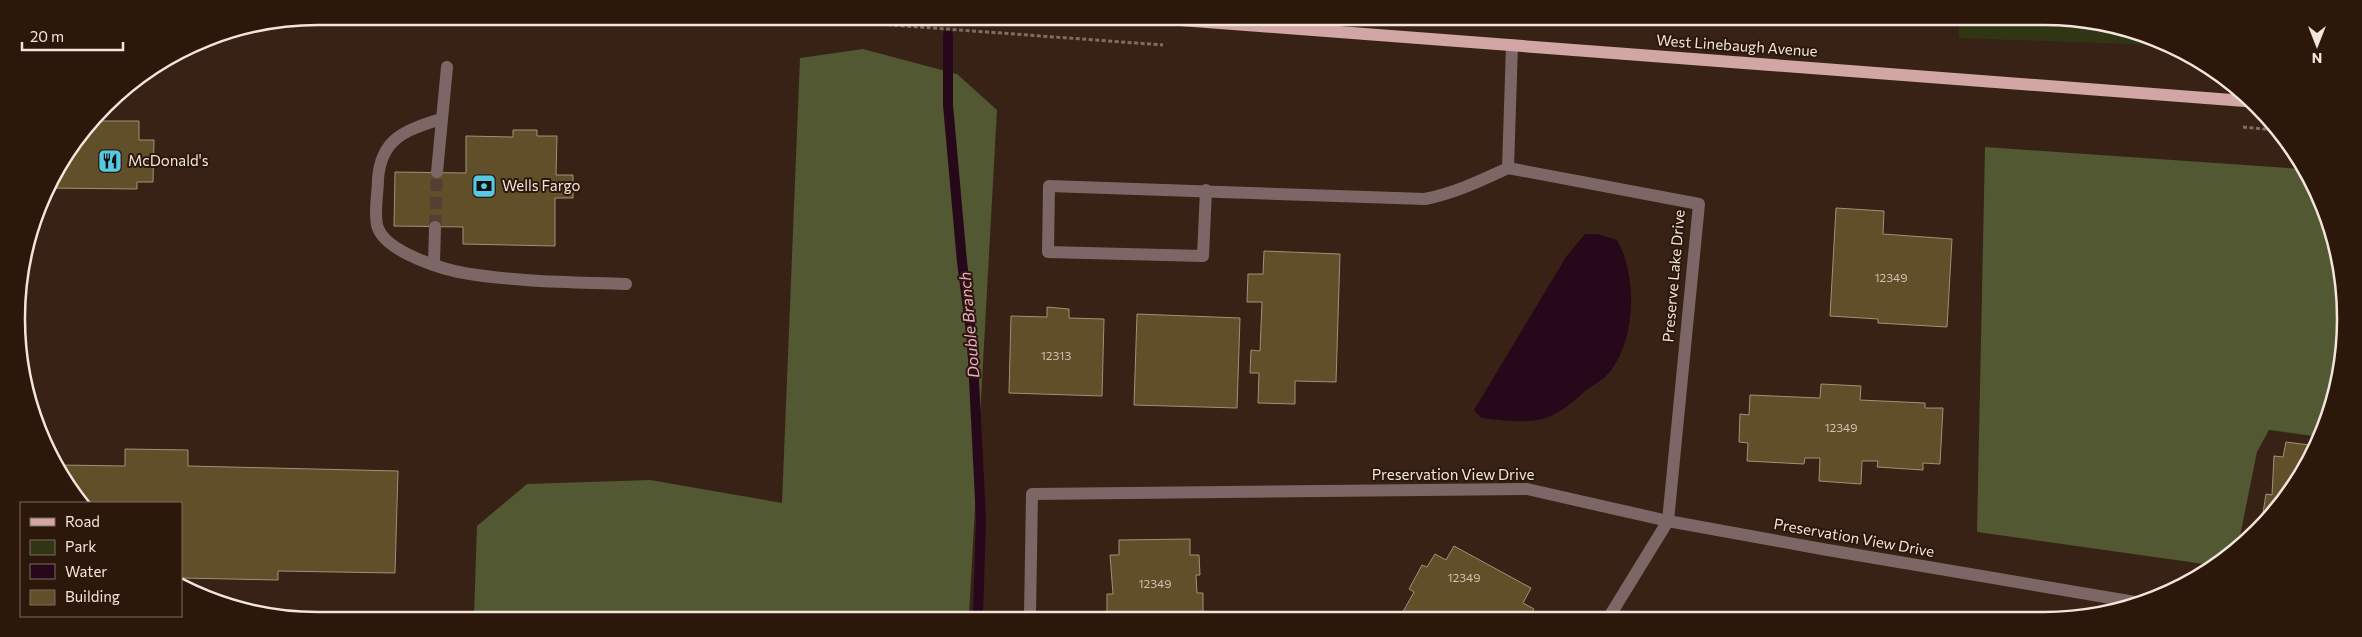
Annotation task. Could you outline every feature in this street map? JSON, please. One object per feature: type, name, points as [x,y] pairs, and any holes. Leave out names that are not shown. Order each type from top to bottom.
[{"type":"main road","name":"West Linebaugh Avenue","points":[[1247,25],[2240,101]]},
{"type":"street","points":[[1206,190],[1203,256],[1048,252],[1049,186],[1206,190],[1425,199],[1471,186],[1508,168],[1512,45]]},
{"type":"street","points":[[438,172],[447,67]]},
{"type":"street","points":[[441,120],[408,129],[396,138],[384,154],[378,176],[377,225],[388,243],[434,265],[469,274],[626,284]]},
{"type":"street","name":"Preserve Lake Drive","points":[[1508,168],[1699,204],[1668,521],[1612,612]]},
{"type":"street","points":[[434,265],[435,227]]},
{"type":"street","name":"Preservation View Drive","points":[[1030,612],[1032,494],[1528,489],[1668,521],[1822,550],[2125,600]]},
{"type":"green space","points":[[1959,25],[2044,25],[2101,31],[2149,45],[1959,38]]},
{"type":"green space","points":[[863,49],[957,74],[997,110],[969,612],[474,612],[477,526],[527,484],[650,480],[782,503],[800,58]]},
{"type":"green space","points":[[1985,147],[2296,169],[2315,206],[2331,261],[2337,318],[2334,357],[2327,394],[2313,436],[2269,430],[2257,452],[2240,536],[2205,564],[1977,532]]},
{"type":"water","points":[[1585,234],[1597,234],[1617,240],[1624,255],[1631,290],[1631,308],[1629,327],[1617,360],[1608,374],[1554,415],[1542,419],[1519,421],[1481,418],[1474,410],[1566,257]]},
{"type":"building","name":"McDonald's","points":[[102,121],[139,121],[139,140],[154,140],[153,182],[137,182],[137,189],[55,188],[74,155]]},
{"type":"building","name":"Wells Fargo","points":[[513,130],[537,130],[537,136],[557,136],[556,175],[573,175],[573,198],[555,198],[555,246],[463,244],[463,227],[394,226],[395,172],[466,173],[466,136],[513,137]]},
{"type":"building","points":[[1836,208],[1884,211],[1883,234],[1952,239],[1947,327],[1878,323],[1878,319],[1830,316]]},
{"type":"building","points":[[1264,251],[1340,254],[1336,382],[1295,381],[1295,404],[1258,403],[1259,373],[1250,373],[1251,350],[1260,351],[1262,302],[1247,302],[1248,274],[1263,274]]},
{"type":"building","points":[[1047,307],[1069,309],[1069,318],[1104,319],[1102,396],[1009,393],[1011,316],[1047,317]]},
{"type":"building","points":[[1137,314],[1240,318],[1237,408],[1134,405]]},
{"type":"building","points":[[1821,384],[1861,386],[1860,400],[1925,403],[1925,408],[1943,408],[1940,464],[1923,463],[1923,470],[1877,467],[1878,461],[1862,461],[1861,484],[1819,481],[1820,458],[1805,458],[1804,464],[1747,461],[1748,443],[1739,442],[1740,414],[1749,415],[1750,395],[1820,398]]},
{"type":"building","points":[[2286,442],[2308,445],[2288,482],[2263,513],[2266,494],[2272,495],[2274,456],[2283,457]]},
{"type":"building","points":[[125,449],[188,450],[188,466],[398,471],[395,573],[278,571],[278,580],[182,578],[182,502],[90,502],[74,482],[64,465],[125,466]]},
{"type":"building","points":[[1190,539],[1190,555],[1199,555],[1200,575],[1196,575],[1197,593],[1203,593],[1203,612],[1107,612],[1107,594],[1113,594],[1110,555],[1119,555],[1119,540]]},
{"type":"building","points":[[1454,546],[1531,588],[1523,603],[1534,609],[1532,612],[1403,612],[1414,592],[1409,589],[1422,565],[1427,567],[1435,554],[1446,560]]},
{"type":"waterway","name":"Double Branch","points":[[948,35],[948,105],[962,262],[972,340],[981,519],[978,612]]},
{"type":"tunnel","points":[[435,227],[437,172]]},
{"type":"place","name":"McDonald's","points":[[110,161]]},
{"type":"place","name":"Wells Fargo","points":[[484,186]]}]
